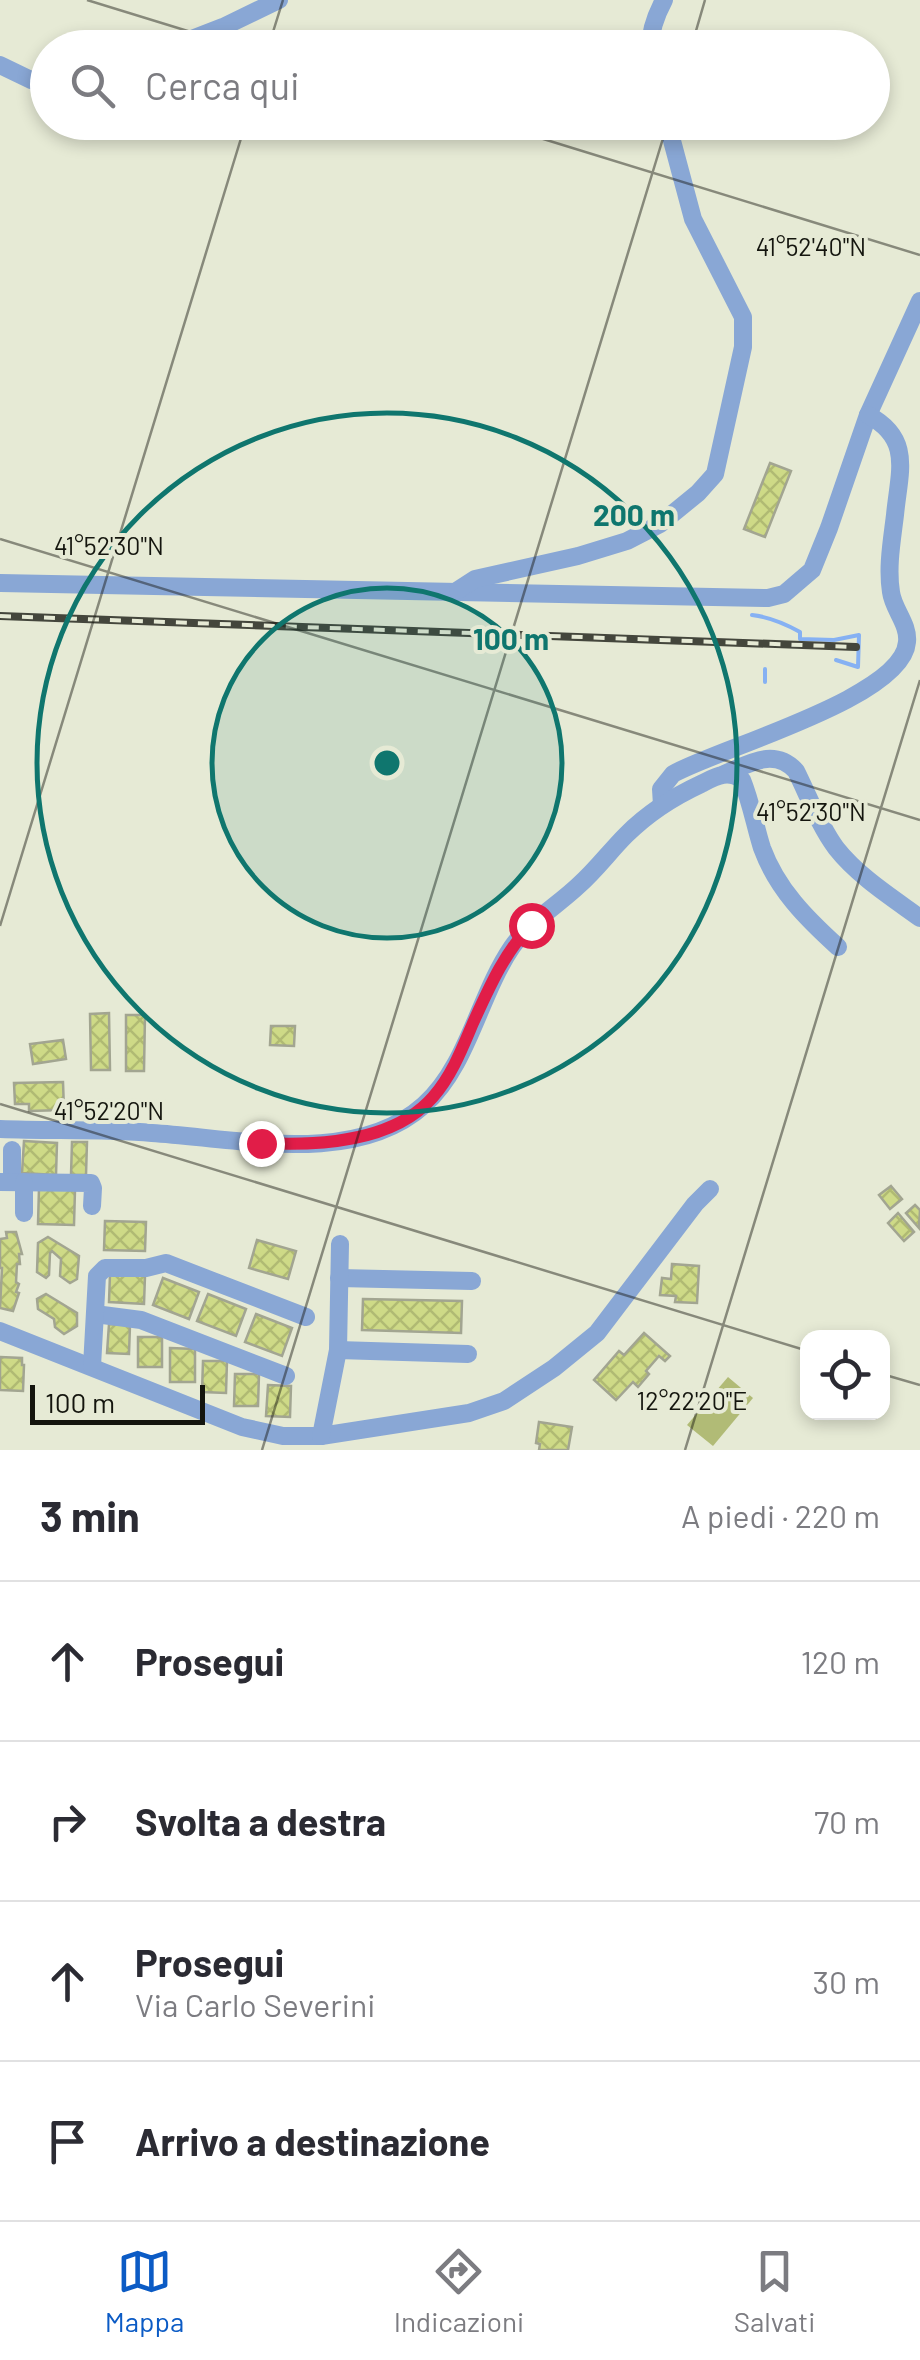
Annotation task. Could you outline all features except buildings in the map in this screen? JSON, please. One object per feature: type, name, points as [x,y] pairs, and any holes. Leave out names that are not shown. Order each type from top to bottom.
[{"type":"street","points":[[213,30],[279,0]]},
{"type":"street","points":[[652,30],[664,0]]},
{"type":"street","points":[[0,65],[30,80]]},
{"type":"street","points":[[458,590],[475,580],[627,541],[660,524],[715,474],[743,347],[743,317],[693,219],[672,140]]},
{"type":"street","points":[[0,583],[768,598],[784,594],[812,570],[868,415],[920,301]]},
{"type":"street","points":[[662,805],[661,789],[673,774],[853,696],[882,678],[906,652],[908,637],[891,595],[898,442],[890,429],[868,415]]},
{"type":"street","points":[[0,1129],[314,1143],[376,1132],[409,1117],[426,1104],[454,1066],[495,977],[517,941],[540,917],[582,883],[629,832],[662,805],[763,758],[790,764],[843,856],[920,918]]},
{"type":"street","points":[[723,774],[737,776],[744,785],[763,850],[779,882],[801,911],[838,947]]},
{"type":"street","points":[[12,1150],[12,1182],[24,1213]]},
{"type":"street","points":[[12,1182],[91,1183],[92,1206]]},
{"type":"street","points":[[0,1331],[249,1429],[283,1436],[321,1436],[481,1410],[504,1401],[554,1368],[597,1333],[695,1204],[710,1190]]},
{"type":"street","points":[[321,1436],[338,1350],[340,1244]]},
{"type":"street","points":[[92,1366],[97,1276],[101,1270],[114,1267],[166,1264],[306,1317]]},
{"type":"street","points":[[339,1278],[472,1281]]},
{"type":"street","points":[[95,1314],[141,1320],[286,1376]]},
{"type":"street","points":[[338,1350],[468,1354]]},
{"type":"green space","points":[[728,1377],[753,1398],[713,1446],[687,1425]]},
{"type":"waterway","points":[[752,615],[788,626],[800,632],[800,639],[834,640],[859,635],[858,667],[836,660]]},
{"type":"waterway","points":[[765,669],[765,682]]},
{"type":"railway","points":[[0,616],[856,647]]},
{"type":"route","points":[[261,1143],[314,1143],[362,1136],[418,1111],[454,1066],[502,963],[531,925]]}]
